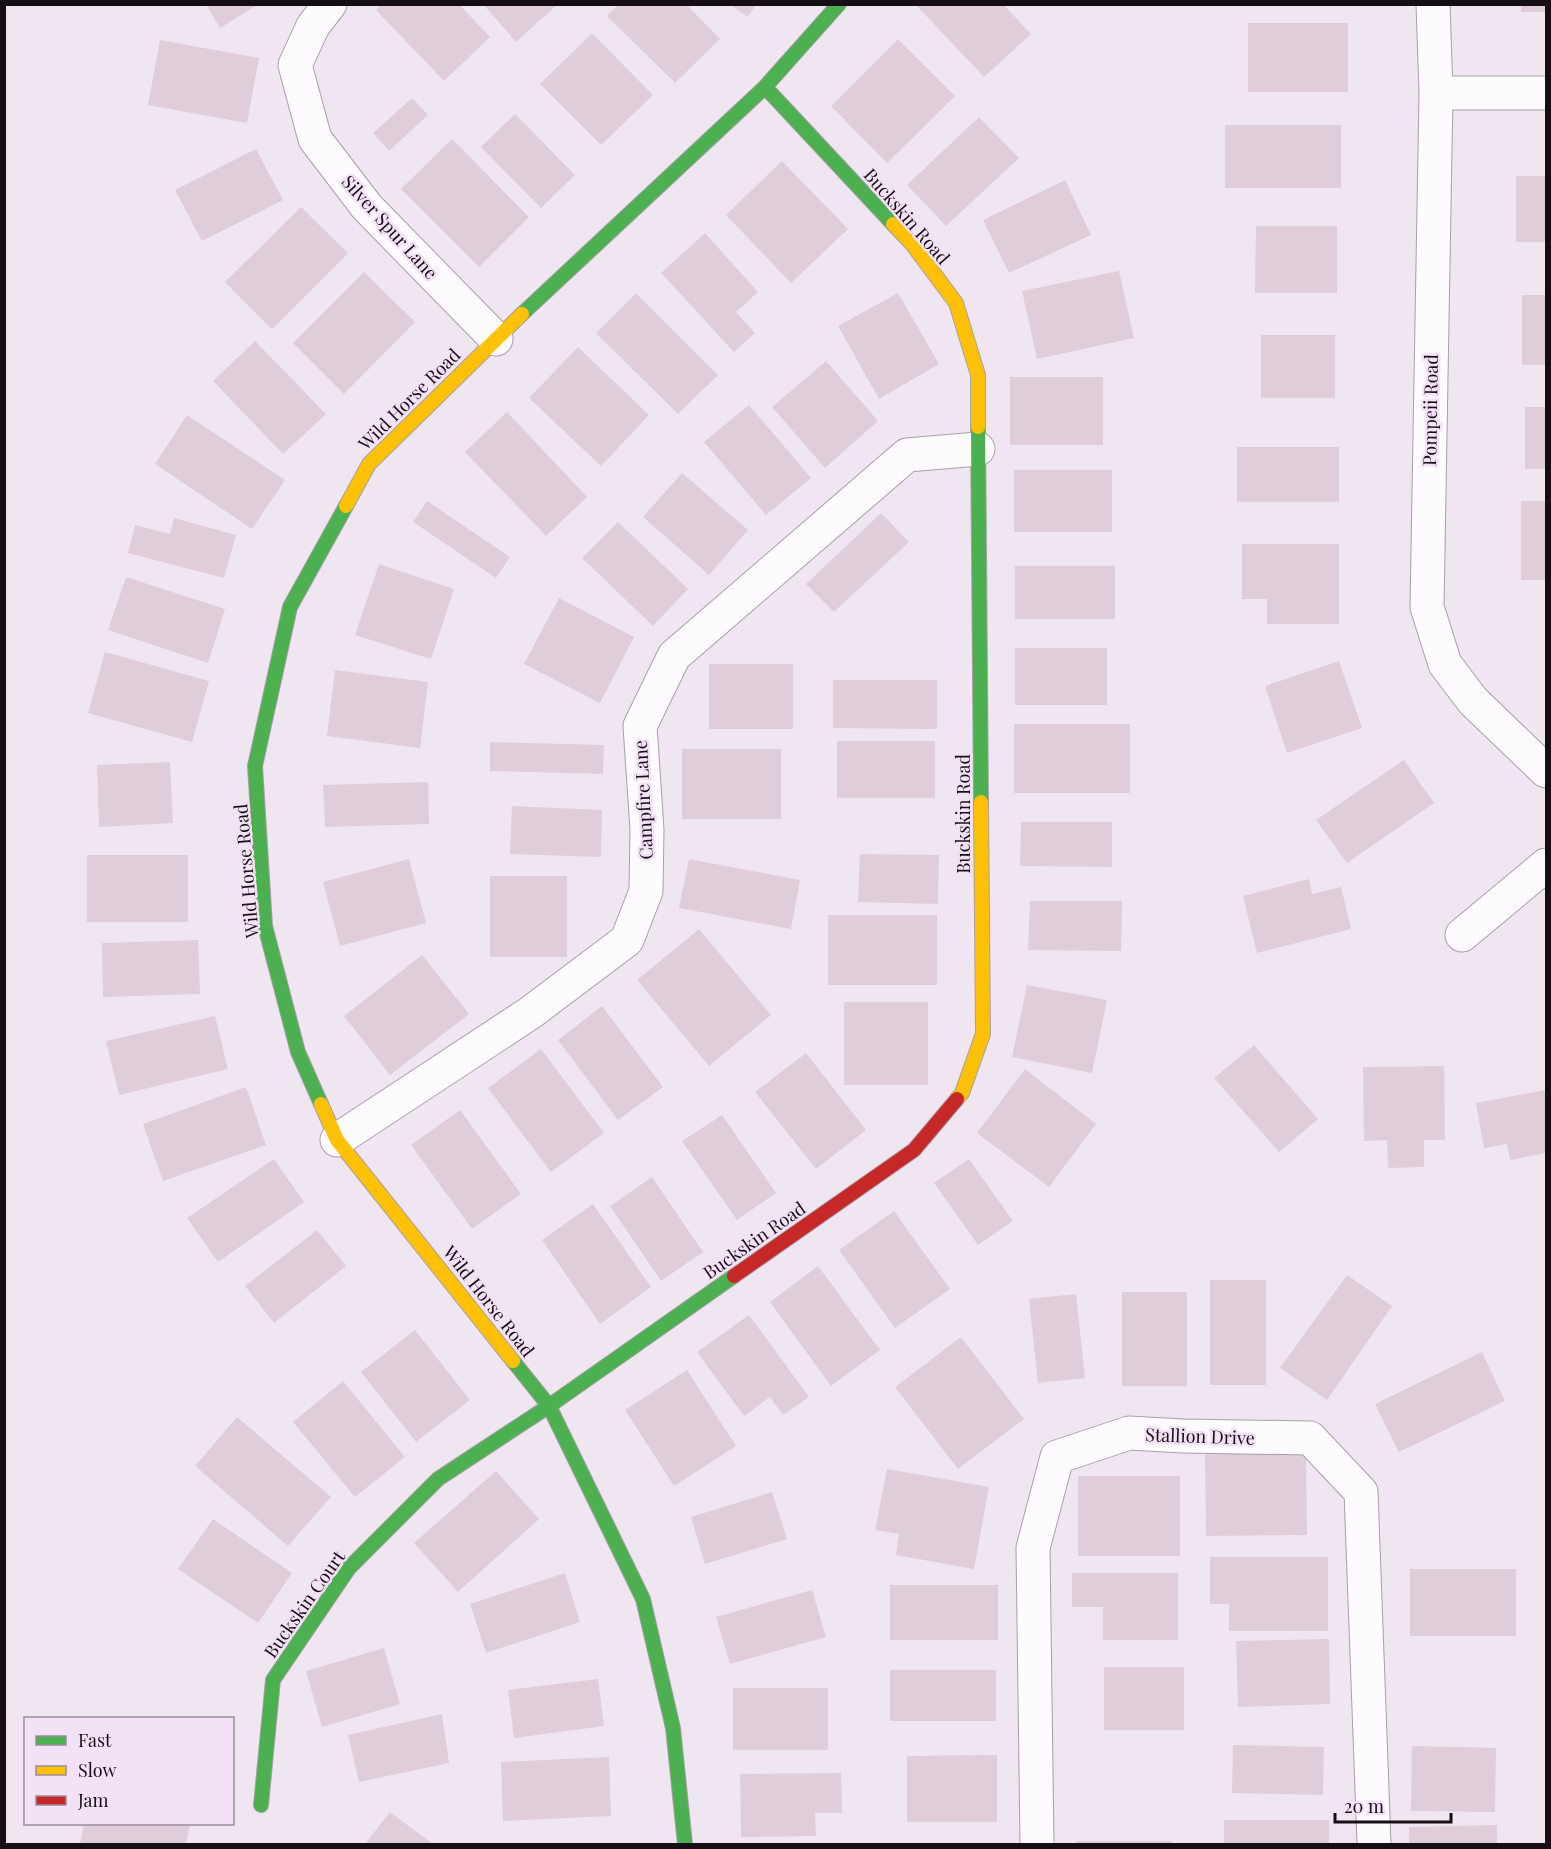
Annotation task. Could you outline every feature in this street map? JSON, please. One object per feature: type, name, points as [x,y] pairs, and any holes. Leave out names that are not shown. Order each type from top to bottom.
[{"type":"street","name":"Silver Spur Lane","points":[[330,4],[313,26],[295,65],[315,139],[367,207],[496,339]]},
{"type":"street","name":"Wild Horse Road","points":[[685,1845],[673,1728],[643,1599],[549,1406],[337,1140],[298,1052],[265,926],[255,766],[290,607],[369,464],[496,339],[765,87],[839,4]]},
{"type":"street","name":"Pompeii Road","points":[[1433,4],[1436,93],[1427,607],[1445,664],[1473,701],[1546,771]]},
{"type":"street","name":"Buckskin Road","points":[[549,1406],[914,1150],[962,1093],[983,1034],[978,375],[956,303],[912,244],[765,87]]},
{"type":"street","points":[[1436,93],[1546,93]]},
{"type":"street","name":"Campfire Lane","points":[[337,1140],[530,1013],[627,940],[646,891],[647,830],[640,726],[674,656],[907,455],[978,449]]},
{"type":"street","points":[[1462,935],[1546,865]]},
{"type":"street","name":"Buckskin Court","points":[[261,1805],[273,1680],[349,1568],[438,1479],[549,1406]]},
{"type":"street","name":"Stallion Drive","points":[[1036,1845],[1033,1548],[1057,1457],[1129,1433],[1310,1438],[1361,1492],[1374,1845]]},
{"type":"building","points":[[206,4],[259,4],[220,28]]},
{"type":"building","points":[[382,4],[459,4],[490,37],[444,81],[376,10]]},
{"type":"building","points":[[483,4],[558,4],[516,42]]},
{"type":"building","points":[[619,4],[686,4],[720,39],[675,83],[607,16]]},
{"type":"building","points":[[729,4],[756,4],[748,17]]},
{"type":"building","points":[[915,4],[1003,4],[1031,34],[984,77]]},
{"type":"building","points":[[1521,4],[1546,4],[1546,12],[1521,12]]},
{"type":"building","points":[[1248,23],[1348,23],[1348,92],[1248,92]]},
{"type":"building","points":[[592,33],[653,95],[601,145],[540,84]]},
{"type":"building","points":[[898,39],[955,96],[887,163],[831,106]]},
{"type":"building","points":[[160,40],[259,58],[247,123],[148,105]]},
{"type":"building","points":[[412,98],[428,115],[389,151],[373,133]]},
{"type":"building","points":[[515,114],[575,175],[541,208],[481,147]]},
{"type":"building","points":[[979,117],[1019,158],[946,226],[907,185]]},
{"type":"building","points":[[1225,125],[1341,125],[1341,188],[1225,188]]},
{"type":"building","points":[[452,139],[529,217],[479,267],[401,189]]},
{"type":"building","points":[[256,149],[283,200],[202,241],[175,190]]},
{"type":"building","points":[[782,161],[848,229],[791,283],[726,215]]},
{"type":"building","points":[[1516,176],[1546,176],[1546,242],[1516,242]]},
{"type":"building","points":[[1065,180],[1091,235],[1009,273],[983,220]]},
{"type":"building","points":[[301,207],[348,253],[272,329],[225,282]]},
{"type":"building","points":[[1256,226],[1337,226],[1337,293],[1255,293]]},
{"type":"building","points":[[705,233],[758,292],[736,312],[755,333],[734,352],[661,273]]},
{"type":"building","points":[[1119,271],[1134,338],[1037,359],[1022,291]]},
{"type":"building","points":[[364,272],[415,322],[344,394],[293,343]]},
{"type":"building","points":[[636,293],[718,375],[678,414],[596,333]]},
{"type":"building","points":[[898,293],[939,364],[879,399],[838,326]]},
{"type":"building","points":[[1522,295],[1546,295],[1546,365],[1522,365]]},
{"type":"building","points":[[1261,335],[1335,335],[1335,398],[1261,398]]},
{"type":"building","points":[[255,341],[326,414],[283,454],[213,381]]},
{"type":"building","points":[[578,347],[649,415],[601,466],[529,398]]},
{"type":"building","points":[[826,361],[878,421],[825,468],[772,407]]},
{"type":"building","points":[[1010,377],[1103,377],[1103,445],[1010,445]]},
{"type":"building","points":[[749,405],[811,478],[766,515],[704,442]]},
{"type":"building","points":[[1525,407],[1546,407],[1546,469],[1525,469]]},
{"type":"building","points":[[507,412],[587,497],[546,536],[465,452]]},
{"type":"building","points":[[187,415],[285,480],[252,529],[155,464]]},
{"type":"building","points":[[1237,447],[1339,447],[1339,502],[1237,502]]},
{"type":"building","points":[[1014,470],[1112,470],[1112,532],[1014,532]]},
{"type":"building","points":[[682,473],[748,530],[709,575],[643,517]]},
{"type":"building","points":[[427,501],[510,557],[496,578],[413,522]]},
{"type":"building","points":[[1521,501],[1546,501],[1546,580],[1521,580]]},
{"type":"building","points":[[881,513],[909,542],[834,612],[806,584]]},
{"type":"building","points":[[174,518],[236,535],[224,578],[128,553],[135,525],[170,534]]},
{"type":"building","points":[[618,522],[688,589],[653,626],[582,558]]},
{"type":"building","points":[[1242,544],[1339,544],[1339,624],[1267,624],[1267,599],[1242,599]]},
{"type":"building","points":[[379,564],[454,589],[431,659],[355,635]]},
{"type":"building","points":[[1015,566],[1115,566],[1115,619],[1015,619]]},
{"type":"building","points":[[126,577],[225,609],[208,663],[108,630]]},
{"type":"building","points":[[559,598],[634,637],[600,703],[524,664]]},
{"type":"building","points":[[1015,648],[1107,648],[1107,705],[1015,705]]},
{"type":"building","points":[[105,652],[209,681],[192,742],[88,713]]},
{"type":"building","points":[[1339,661],[1362,728],[1287,753],[1265,686]]},
{"type":"building","points":[[709,664],[793,664],[793,729],[709,729]]},
{"type":"building","points":[[335,670],[428,682],[420,748],[327,736]]},
{"type":"building","points":[[833,680],[937,680],[937,729],[833,728]]},
{"type":"building","points":[[1014,724],[1130,724],[1130,793],[1014,793]]},
{"type":"building","points":[[837,741],[935,741],[935,798],[837,798]]},
{"type":"building","points":[[490,742],[604,745],[603,774],[490,771]]},
{"type":"building","points":[[682,749],[781,749],[781,819],[682,819]]},
{"type":"building","points":[[1404,760],[1434,803],[1347,863],[1316,820]]},
{"type":"building","points":[[170,762],[173,823],[99,827],[97,765]]},
{"type":"building","points":[[428,782],[429,824],[325,827],[323,785]]},
{"type":"building","points":[[512,806],[602,810],[601,857],[510,854]]},
{"type":"building","points":[[1021,822],[1112,822],[1112,867],[1020,866]]},
{"type":"building","points":[[860,854],[939,855],[938,904],[858,902]]},
{"type":"building","points":[[87,855],[188,855],[188,922],[87,922]]},
{"type":"building","points":[[409,859],[426,923],[340,946],[323,882]]},
{"type":"building","points":[[689,859],[800,880],[791,929],[679,908]]},
{"type":"building","points":[[490,876],[567,876],[567,957],[490,957]]},
{"type":"building","points":[[1309,879],[1312,894],[1341,887],[1351,929],[1257,953],[1243,896]]},
{"type":"building","points":[[1030,901],[1122,901],[1121,951],[1028,950]]},
{"type":"building","points":[[828,915],[937,915],[937,985],[828,985]]},
{"type":"building","points":[[699,929],[771,1015],[709,1066],[637,980]]},
{"type":"building","points":[[198,940],[200,994],[103,997],[102,943]]},
{"type":"building","points":[[422,955],[469,1014],[390,1075],[344,1016]]},
{"type":"building","points":[[1027,985],[1107,1000],[1092,1073],[1012,1057]]},
{"type":"building","points":[[844,1002],[928,1002],[928,1085],[844,1085]]},
{"type":"building","points":[[602,1006],[663,1087],[618,1120],[558,1040]]},
{"type":"building","points":[[215,1016],[228,1069],[119,1095],[106,1041]]},
{"type":"building","points":[[1254,1045],[1318,1119],[1279,1152],[1214,1078]]},
{"type":"building","points":[[541,1049],[604,1133],[551,1172],[488,1088]]},
{"type":"building","points":[[806,1053],[866,1130],[816,1169],[755,1092]]},
{"type":"building","points":[[1444,1066],[1445,1140],[1424,1140],[1424,1167],[1388,1168],[1387,1140],[1364,1141],[1363,1067]]},
{"type":"building","points":[[1025,1069],[1096,1124],[1049,1187],[977,1133]]},
{"type":"building","points":[[246,1087],[266,1145],[163,1181],[143,1124]]},
{"type":"building","points":[[1546,1090],[1546,1153],[1510,1160],[1507,1144],[1484,1148],[1476,1103]]},
{"type":"building","points":[[460,1110],[521,1194],[472,1229],[411,1145]]},
{"type":"building","points":[[722,1115],[776,1193],[737,1220],[682,1141]]},
{"type":"building","points":[[274,1159],[304,1202],[218,1262],[187,1218]]},
{"type":"building","points":[[969,1159],[1013,1221],[978,1245],[934,1183]]},
{"type":"building","points":[[652,1177],[703,1252],[661,1281],[610,1206]]},
{"type":"building","points":[[593,1204],[651,1287],[600,1324],[542,1240]]},
{"type":"building","points":[[894,1211],[950,1289],[895,1328],[839,1250]]},
{"type":"building","points":[[317,1230],[346,1266],[274,1323],[245,1286]]},
{"type":"building","points":[[818,1266],[880,1350],[831,1386],[770,1302]]},
{"type":"building","points":[[1347,1275],[1392,1306],[1327,1400],[1280,1368]]},
{"type":"building","points":[[1210,1280],[1266,1280],[1266,1385],[1210,1385]]},
{"type":"building","points":[[1122,1292],[1187,1292],[1187,1386],[1122,1386]]},
{"type":"building","points":[[1076,1294],[1085,1378],[1038,1383],[1029,1299]]},
{"type":"building","points":[[749,1315],[809,1397],[783,1415],[770,1397],[744,1416],[697,1352]]},
{"type":"building","points":[[415,1330],[470,1400],[416,1442],[361,1372]]},
{"type":"building","points":[[961,1337],[1024,1419],[958,1469],[895,1387]]},
{"type":"building","points":[[1482,1352],[1505,1401],[1399,1452],[1375,1404]]},
{"type":"building","points":[[687,1370],[736,1446],[674,1486],[625,1410]]},
{"type":"building","points":[[343,1381],[405,1457],[355,1497],[293,1422]]},
{"type":"building","points":[[237,1417],[331,1497],[288,1546],[195,1466]]},
{"type":"building","points":[[1306,1453],[1307,1535],[1206,1536],[1205,1454]]},
{"type":"building","points":[[887,1469],[989,1487],[974,1569],[896,1555],[899,1534],[875,1530]]},
{"type":"building","points":[[496,1471],[539,1519],[458,1592],[414,1543]]},
{"type":"building","points":[[1078,1476],[1180,1476],[1180,1556],[1078,1556]]},
{"type":"building","points":[[772,1492],[787,1539],[705,1564],[691,1517]]},
{"type":"building","points":[[213,1519],[292,1573],[258,1623],[178,1569]]},
{"type":"building","points":[[1210,1557],[1328,1557],[1328,1631],[1229,1631],[1229,1604],[1210,1604]]},
{"type":"building","points":[[1410,1569],[1516,1569],[1516,1636],[1410,1636]]},
{"type":"building","points":[[565,1573],[580,1622],[486,1653],[470,1604]]},
{"type":"building","points":[[1072,1573],[1178,1573],[1178,1640],[1103,1640],[1103,1607],[1072,1607]]},
{"type":"building","points":[[890,1585],[998,1585],[998,1640],[890,1640]]},
{"type":"building","points":[[812,1590],[826,1637],[730,1664],[716,1617]]},
{"type":"building","points":[[1329,1639],[1330,1704],[1238,1707],[1236,1641]]},
{"type":"building","points":[[384,1648],[400,1704],[322,1727],[306,1671]]},
{"type":"building","points":[[1104,1667],[1184,1667],[1184,1730],[1104,1730]]},
{"type":"building","points":[[890,1670],[996,1670],[996,1721],[890,1721]]},
{"type":"building","points":[[598,1679],[604,1726],[514,1738],[508,1690]]},
{"type":"building","points":[[733,1688],[828,1688],[828,1750],[733,1750]]},
{"type":"building","points":[[442,1714],[449,1763],[359,1782],[348,1735]]},
{"type":"building","points":[[1233,1745],[1324,1747],[1323,1795],[1232,1793]]},
{"type":"building","points":[[1412,1746],[1496,1748],[1495,1812],[1411,1811]]},
{"type":"building","points":[[997,1755],[997,1822],[907,1822],[907,1756]]},
{"type":"building","points":[[609,1757],[611,1816],[503,1821],[501,1762]]},
{"type":"building","points":[[841,1773],[842,1813],[815,1813],[816,1836],[741,1837],[740,1774]]},
{"type":"building","points":[[390,1812],[433,1844],[365,1844]]},
{"type":"building","points":[[1224,1820],[1329,1820],[1329,1844],[1224,1844]]},
{"type":"building","points":[[84,1825],[190,1825],[186,1844],[80,1844]]},
{"type":"building","points":[[1497,1825],[1497,1844],[1409,1844],[1409,1827]]},
{"type":"building","points":[[1076,1841],[1172,1841],[1172,1844],[1076,1844]]},
{"type":"traffic: fast","points":[[522,314],[765,87],[839,4]]},
{"type":"traffic: fast","points":[[765,87],[893,224]]},
{"type":"traffic: fast","points":[[978,427],[981,802]]},
{"type":"traffic: fast","points":[[321,1104],[298,1052],[265,926],[255,766],[290,607],[346,506]]},
{"type":"traffic: fast","points":[[261,1805],[273,1680],[349,1568],[438,1479],[549,1406],[734,1276]]},
{"type":"traffic: fast","points":[[513,1361],[549,1406],[643,1599],[673,1728],[685,1844]]},
{"type":"traffic: slow","points":[[893,224],[912,244],[956,303],[978,375],[978,427]]},
{"type":"traffic: slow","points":[[346,506],[369,464],[522,314]]},
{"type":"traffic: slow","points":[[957,1099],[962,1093],[983,1034],[981,802]]},
{"type":"traffic: slow","points":[[321,1104],[337,1140],[513,1361]]},
{"type":"traffic: jam","points":[[734,1276],[914,1150],[957,1099]]}]
